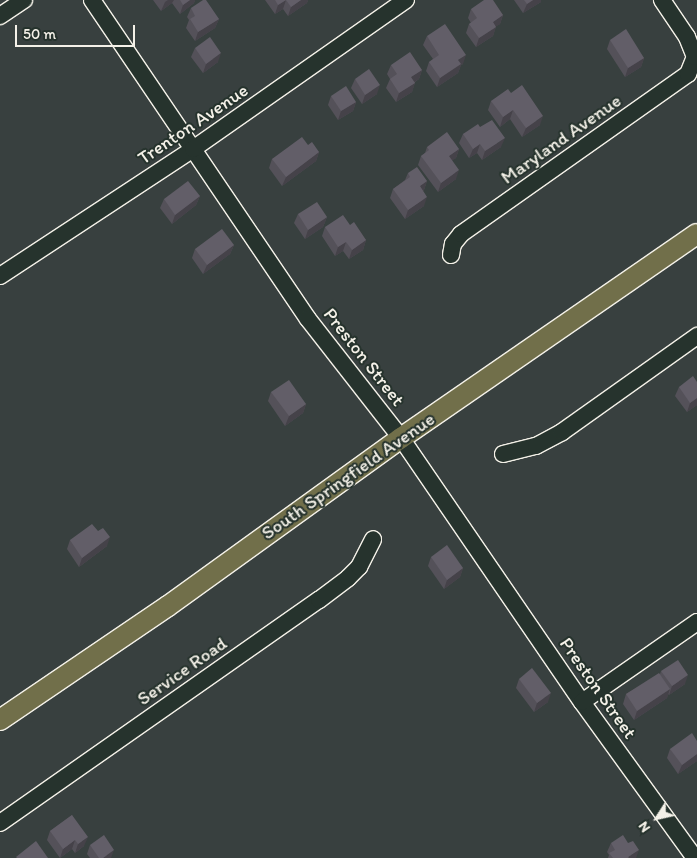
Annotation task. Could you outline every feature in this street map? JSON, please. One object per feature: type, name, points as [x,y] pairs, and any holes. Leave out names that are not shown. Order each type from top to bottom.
[{"type":"main road","name":"South Springfield Avenue","points":[[0,720],[168,606],[401,438],[697,234]]},
{"type":"street","points":[[0,16],[24,0]]},
{"type":"street","name":"Preston Street","points":[[92,0],[308,319],[401,438],[582,702],[695,858]]},
{"type":"street","name":"Trenton Avenue","points":[[0,276],[194,149],[406,0]]},
{"type":"street","name":"Maryland Avenue","points":[[451,255],[453,244],[461,234],[688,74],[695,57],[687,37],[662,0]]},
{"type":"street","points":[[503,454],[536,446],[562,432],[697,336]]},
{"type":"street","name":"Service Road","points":[[0,823],[327,595],[359,567],[373,539]]},
{"type":"street","points":[[582,702],[697,622]]},
{"type":"building","points":[[180,0],[190,0],[183,5]]},
{"type":"building","points":[[206,0],[219,19],[198,32],[190,19],[195,16],[191,8]]},
{"type":"building","points":[[275,0],[286,0],[278,5]]},
{"type":"building","points":[[286,0],[301,0],[291,7]]},
{"type":"building","points":[[484,0],[493,0],[503,15],[493,22],[496,27],[479,38],[469,24],[477,18],[471,9]]},
{"type":"building","points":[[524,0],[533,0],[527,4]]},
{"type":"building","points":[[445,24],[466,55],[458,60],[461,64],[440,78],[429,62],[439,55],[427,36]]},
{"type":"building","points":[[626,29],[644,58],[628,68],[610,40]]},
{"type":"building","points":[[210,37],[221,53],[206,64],[195,48]]},
{"type":"building","points":[[410,52],[422,70],[411,77],[415,83],[399,93],[390,79],[397,74],[391,65]]},
{"type":"building","points":[[369,69],[380,85],[365,95],[355,79]]},
{"type":"building","points":[[522,85],[543,116],[526,128],[513,110],[503,117],[491,101],[508,89],[511,93]]},
{"type":"building","points":[[346,86],[356,102],[341,111],[331,96]]},
{"type":"building","points":[[492,120],[505,138],[485,151],[480,144],[473,149],[463,134],[478,124],[480,127]]},
{"type":"building","points":[[447,132],[459,149],[449,156],[459,170],[441,183],[421,156],[429,150],[427,147]]},
{"type":"building","points":[[302,137],[308,145],[312,142],[319,152],[286,177],[272,159]]},
{"type":"building","points":[[417,167],[427,181],[420,186],[427,197],[408,210],[393,189],[410,177],[408,173]]},
{"type":"building","points":[[188,181],[200,196],[175,215],[164,199]]},
{"type":"building","points":[[317,202],[327,217],[308,230],[298,214]]},
{"type":"building","points":[[343,215],[350,225],[354,222],[366,240],[352,250],[346,242],[338,247],[325,227]]},
{"type":"building","points":[[222,229],[234,245],[207,265],[195,249]]},
{"type":"building","points":[[693,376],[697,382],[697,398],[690,403],[679,387]]},
{"type":"building","points":[[289,380],[306,404],[289,416],[271,392]]},
{"type":"building","points":[[92,524],[98,531],[103,528],[110,537],[82,558],[70,540]]},
{"type":"building","points":[[447,545],[463,568],[447,580],[431,557]]},
{"type":"building","points":[[678,660],[688,675],[672,686],[661,671]]},
{"type":"building","points":[[532,668],[551,693],[537,703],[519,679]]},
{"type":"building","points":[[659,673],[670,689],[637,711],[626,694]]},
{"type":"building","points":[[692,733],[697,741],[697,754],[682,765],[670,749]]},
{"type":"building","points":[[72,815],[88,837],[78,844],[75,840],[63,849],[50,831]]},
{"type":"building","points":[[104,835],[114,850],[103,858],[99,858],[90,845]]},
{"type":"building","points":[[623,835],[628,843],[633,841],[639,850],[629,858],[613,858],[609,853],[615,850],[611,843]]},
{"type":"building","points":[[36,841],[48,858],[16,857]]}]
